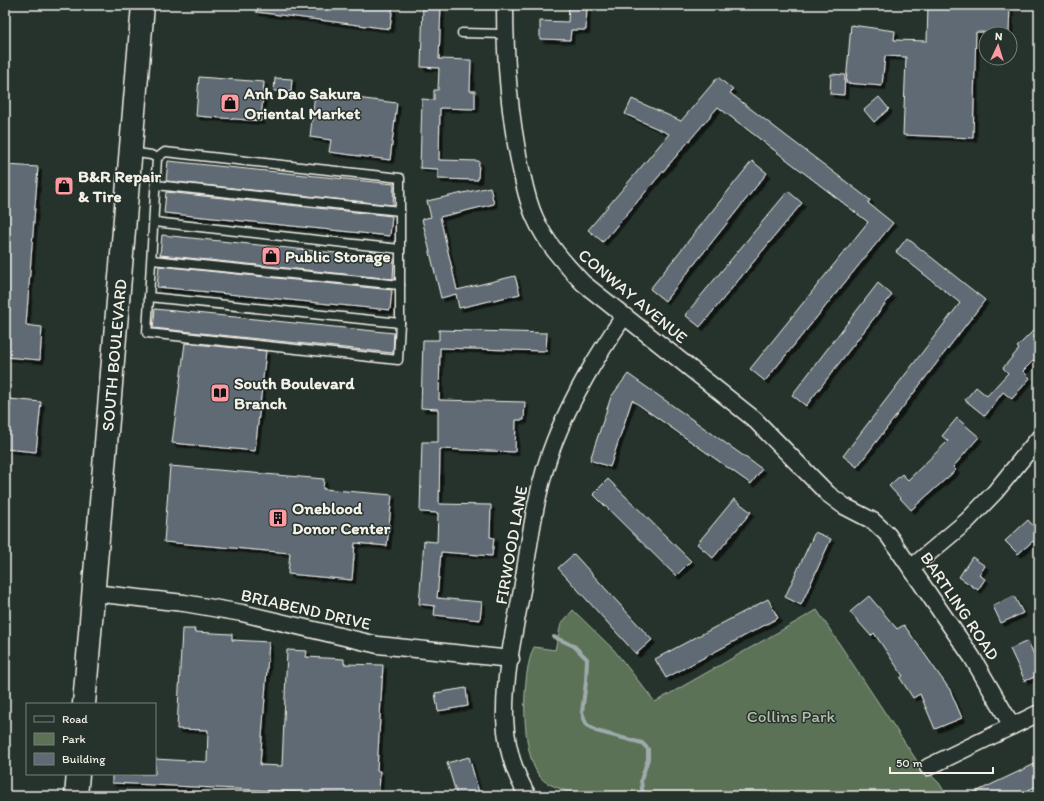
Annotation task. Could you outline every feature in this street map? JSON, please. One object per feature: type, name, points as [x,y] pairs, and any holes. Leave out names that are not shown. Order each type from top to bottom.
[{"type":"main road","name":"SOUTH BOULEVARD","points":[[84,703],[143,5]]},
{"type":"main road","points":[[76,796],[78,775]]},
{"type":"street","name":"CONWAY AVENUE","points":[[506,5],[507,72],[513,125],[526,194],[535,218],[545,237],[563,262],[583,283],[754,419],[828,494],[844,506],[865,517]]},
{"type":"street","name":"FIRWOOD LANE","points":[[528,796],[515,769],[505,719],[506,694],[511,659],[537,501],[552,448],[571,402],[590,365],[624,316]]},
{"type":"street","points":[[911,568],[971,516],[995,492],[1039,438]]},
{"type":"street","name":"BARTLING ROAD","points":[[865,517],[888,535],[972,657],[1012,726]]},
{"type":"street","name":"BRIABEND DRIVE","points":[[94,592],[242,613],[378,645],[511,659]]},
{"type":"street","points":[[928,767],[1039,713]]},
{"type":"lane","points":[[462,33],[506,34]]},
{"type":"lane","points":[[130,152],[151,155],[157,158]]},
{"type":"lane","points":[[165,152],[400,178],[400,323],[398,360],[147,333],[157,158],[165,152]]},
{"type":"lane","points":[[156,185],[400,211]]},
{"type":"lane","points":[[154,222],[400,249]]},
{"type":"lane","points":[[152,260],[400,285]]},
{"type":"lane","points":[[149,297],[400,323]]},
{"type":"green space","name":"Collins Park","points":[[573,610],[614,650],[655,702],[817,610],[917,761],[939,783],[947,796],[570,796],[568,792],[541,778],[534,767],[529,751],[526,733],[525,694],[530,659],[534,647],[555,650],[561,624]]},
{"type":"building","points":[[257,5],[393,5],[390,29],[256,12]]},
{"type":"building","points":[[423,5],[441,5],[439,59],[471,60],[470,91],[475,91],[475,109],[440,108],[439,160],[479,161],[478,180],[438,179],[438,169],[420,168],[422,99],[434,100],[434,90],[438,90],[439,68],[421,67]]},
{"type":"building","points":[[569,5],[587,5],[586,30],[571,30],[570,40],[540,39],[540,21],[568,22]]},
{"type":"building","points":[[928,5],[1010,5],[1009,26],[978,26],[978,32],[976,32],[973,138],[903,135],[906,57],[885,56],[882,86],[846,83],[851,25],[895,31],[894,40],[927,41]]},
{"type":"building","points":[[831,74],[845,75],[844,95],[830,94]]},
{"type":"building","name":"Anh Dao Sakura Oriental Market","points":[[199,77],[264,82],[261,121],[196,116]]},
{"type":"building","points":[[718,77],[733,90],[730,93],[870,200],[868,203],[893,223],[765,381],[750,369],[868,222],[718,107],[603,242],[588,230],[669,134],[625,114],[632,99],[681,121]]},
{"type":"building","points":[[275,78],[292,79],[291,92],[274,91]]},
{"type":"building","points":[[315,93],[397,103],[390,160],[329,152],[331,140],[310,137]]},
{"type":"building","points":[[879,97],[889,109],[874,122],[864,110]]},
{"type":"building","points":[[168,161],[394,184],[393,205],[166,181]]},
{"type":"building","points":[[752,161],[767,173],[665,301],[650,289]]},
{"type":"building","points":[[6,165],[38,167],[26,325],[42,327],[40,360],[5,357]]},
{"type":"building","points":[[490,187],[494,204],[440,217],[457,290],[515,276],[520,294],[459,308],[456,294],[441,298],[422,219],[431,217],[427,201]]},
{"type":"building","points":[[788,191],[802,203],[700,327],[685,315]]},
{"type":"building","points":[[166,192],[392,216],[390,236],[164,213]]},
{"type":"building","points":[[162,235],[394,259],[393,279],[160,255]]},
{"type":"building","points":[[907,238],[985,300],[857,467],[843,456],[960,303],[896,252]]},
{"type":"building","points":[[159,266],[392,290],[390,310],[157,287]]},
{"type":"building","points":[[878,283],[892,295],[806,406],[792,395]]},
{"type":"building","points":[[155,309],[394,333],[393,353],[153,328]]},
{"type":"building","points":[[1039,325],[1039,355],[1023,371],[1030,378],[1012,399],[1003,392],[985,416],[965,400],[976,387],[987,396],[1008,373],[1003,368],[1019,349],[1017,347]]},
{"type":"building","points":[[439,330],[547,333],[546,351],[440,348],[439,400],[525,402],[524,420],[516,420],[515,452],[440,449],[439,504],[491,505],[490,537],[494,538],[492,556],[441,552],[437,598],[482,602],[480,620],[434,615],[435,606],[419,604],[424,541],[437,542],[438,513],[420,512],[422,442],[438,442],[438,409],[421,408],[423,340],[439,340]]},
{"type":"building","name":"South Boulevard Branch","points":[[185,343],[266,351],[255,451],[172,443]]},
{"type":"building","points":[[628,374],[762,469],[751,484],[632,400],[610,467],[590,460],[611,397]]},
{"type":"building","points":[[10,399],[41,402],[36,452],[5,449],[5,406],[10,407]]},
{"type":"building","points":[[957,418],[979,437],[953,467],[956,470],[911,510],[889,486],[902,474],[908,480],[948,441],[942,436]]},
{"type":"building","name":"Oneblood Donor Center","points":[[170,466],[324,479],[323,489],[392,495],[387,546],[355,543],[352,580],[288,574],[290,553],[164,542]]},
{"type":"building","points":[[608,479],[691,561],[676,576],[593,494]]},
{"type":"building","points":[[734,499],[751,512],[713,558],[697,544]]},
{"type":"building","points":[[1028,520],[1039,532],[1039,548],[1033,541],[1018,554],[1005,541]]},
{"type":"building","points":[[815,532],[831,539],[801,605],[785,597]]},
{"type":"building","points":[[574,554],[652,640],[636,654],[558,568]]},
{"type":"building","points":[[972,557],[985,566],[979,575],[985,579],[978,590],[959,577]]},
{"type":"building","points":[[869,596],[897,629],[904,625],[950,690],[962,718],[935,729],[920,694],[913,698],[900,678],[903,676],[874,633],[871,636],[850,612]]},
{"type":"building","points":[[1014,596],[1023,613],[1001,623],[993,606]]},
{"type":"building","points":[[768,599],[778,618],[666,678],[655,659]]},
{"type":"building","points":[[182,629],[195,629],[194,632],[232,634],[232,640],[269,642],[260,765],[282,766],[287,650],[307,651],[306,657],[344,659],[344,664],[383,665],[377,771],[380,771],[379,796],[112,783],[112,775],[156,775],[156,759],[207,762],[208,730],[177,729]]},
{"type":"building","points":[[1028,641],[1039,666],[1039,675],[1025,681],[1010,649]]},
{"type":"building","points":[[466,688],[468,706],[438,711],[435,693]]},
{"type":"building","points":[[469,757],[480,796],[457,796],[447,763]]},
{"type":"building","points":[[1039,762],[1039,785],[1016,796],[967,796]]},
{"type":"waterway","points":[[554,637],[574,646],[587,659],[582,712],[586,724],[596,731],[642,743],[648,749],[648,759],[641,780],[643,796]]},
{"type":"place","name":"Anh Dao Sakura Oriental Market","points":[[230,103]]},
{"type":"place","name":"B&R Repair & Tire","points":[[64,186]]},
{"type":"place","name":"Public Storage","points":[[271,256]]},
{"type":"place","name":"South Boulevard Branch","points":[[220,393]]},
{"type":"place","name":"Oneblood Donor Center","points":[[278,518]]}]
